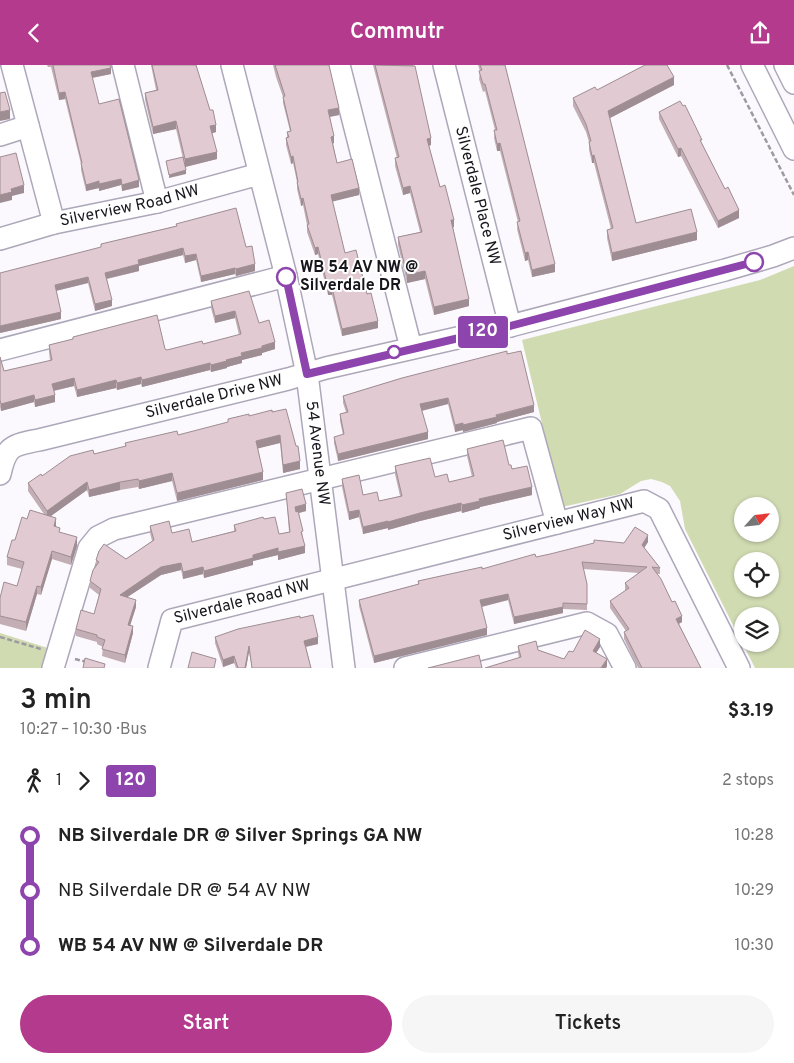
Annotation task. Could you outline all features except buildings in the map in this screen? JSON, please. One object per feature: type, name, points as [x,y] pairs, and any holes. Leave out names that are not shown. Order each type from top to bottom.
[{"type":"street","points":[[12,65],[54,223]]},
{"type":"street","points":[[123,65],[158,202]]},
{"type":"street","name":"54 Avenue NW","points":[[232,65],[286,276],[307,374],[344,668]]},
{"type":"street","points":[[339,65],[411,348]]},
{"type":"street","name":"Silverdale Place NW","points":[[444,65],[510,326]]},
{"type":"street","points":[[752,65],[794,149]]},
{"type":"street","points":[[784,65],[794,83]]},
{"type":"street","points":[[0,135],[28,126]]},
{"type":"street","name":"Silverview Road NW","points":[[0,239],[54,223],[158,202],[259,174]]},
{"type":"street","name":"Silverdale Drive NW","points":[[0,474],[4,455],[18,444],[411,348],[510,326],[744,265],[794,248]]},
{"type":"street","points":[[0,350],[286,276]]},
{"type":"street","points":[[55,661],[89,548],[98,537],[114,529],[531,428],[557,523]]},
{"type":"street","name":"Silverview Way NW","points":[[333,580],[644,501],[659,509],[739,668]]},
{"type":"street","name":"Silverdale Road NW","points":[[159,668],[172,620],[333,580]]},
{"type":"street","points":[[405,668],[587,623],[607,634],[625,668]]},
{"type":"path","points":[[727,65],[794,195]]},
{"type":"path","points":[[0,637],[55,661],[92,663]]},
{"type":"green space","points":[[794,266],[794,668],[755,668],[747,652],[779,652],[779,607],[734,607],[734,627],[685,529],[680,501],[670,486],[651,479],[641,481],[620,494],[562,507],[522,340],[760,280]]},
{"type":"green space","points":[[0,633],[51,649],[47,668],[0,668]]},
{"type":"bus line","name":"120","points":[[286,277],[307,374],[510,326],[754,262]]},
{"type":"place","name":"WB 54 AV NW @ Silverdale DR","points":[[286,277]]}]
